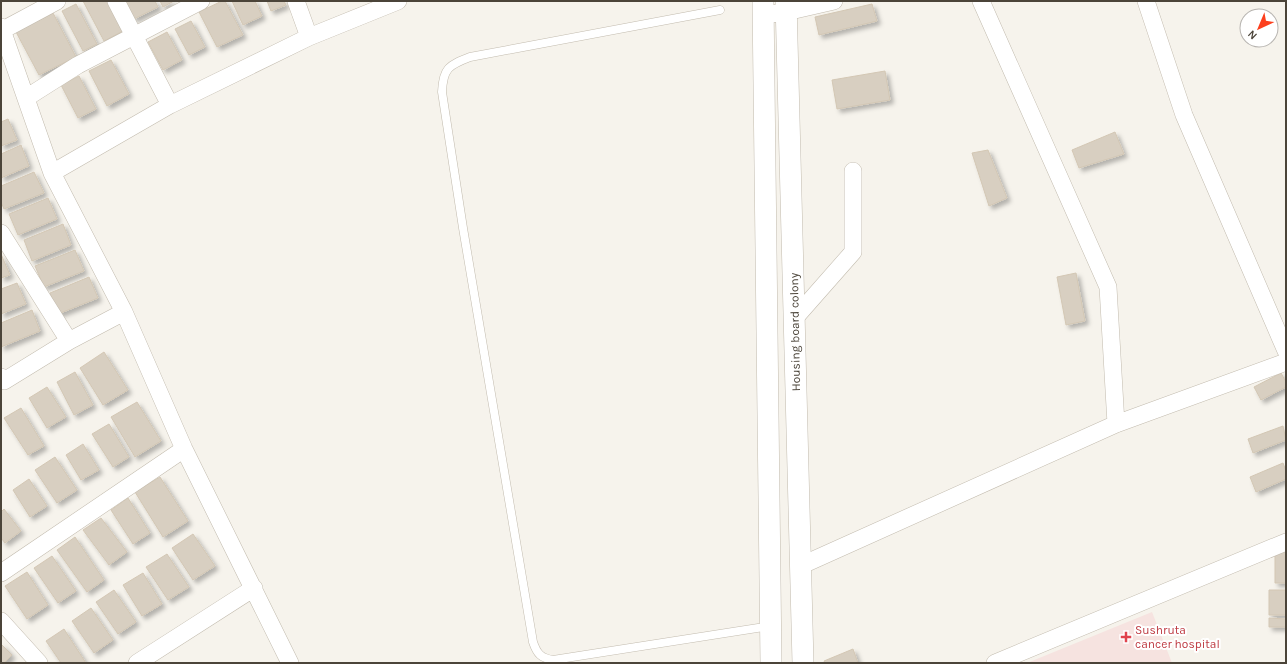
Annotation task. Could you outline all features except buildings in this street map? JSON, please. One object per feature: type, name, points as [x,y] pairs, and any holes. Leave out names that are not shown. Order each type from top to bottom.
[{"type":"street","points":[[56,1],[2,29],[52,173],[124,312],[184,449],[290,663]]},
{"type":"street","points":[[116,1],[170,105]]},
{"type":"street","points":[[26,98],[78,65],[201,1]]},
{"type":"street","points":[[296,1],[309,37]]},
{"type":"street","points":[[52,173],[170,105],[309,37],[397,1]]},
{"type":"street","points":[[771,663],[763,8],[834,1]]},
{"type":"street","points":[[981,1],[1108,287],[1116,424]]},
{"type":"street","points":[[1146,1],[1184,115],[1286,351]]},
{"type":"street","name":"Housing board colony","points":[[786,6],[803,663]]},
{"type":"street","points":[[794,319],[853,252],[853,171]]},
{"type":"street","points":[[1,233],[69,340]]},
{"type":"street","points":[[2,380],[69,340],[124,312]]},
{"type":"street","points":[[800,566],[1116,424],[1286,362]]},
{"type":"street","points":[[1,573],[184,449]]},
{"type":"street","points":[[995,663],[1286,542]]},
{"type":"street","points":[[137,663],[254,588]]},
{"type":"street","points":[[1,621],[38,663]]},
{"type":"lane","points":[[720,10],[470,57],[448,67],[443,77],[442,92],[467,251],[533,642],[536,651],[543,658],[553,660],[771,626]]},
{"type":"shaded area","name":"Sushruta cancer hospital","points":[[1152,612],[1172,663],[1027,663]]},
{"type":"place","name":"Sushruta cancer hospital","points":[[1126,637]]}]
